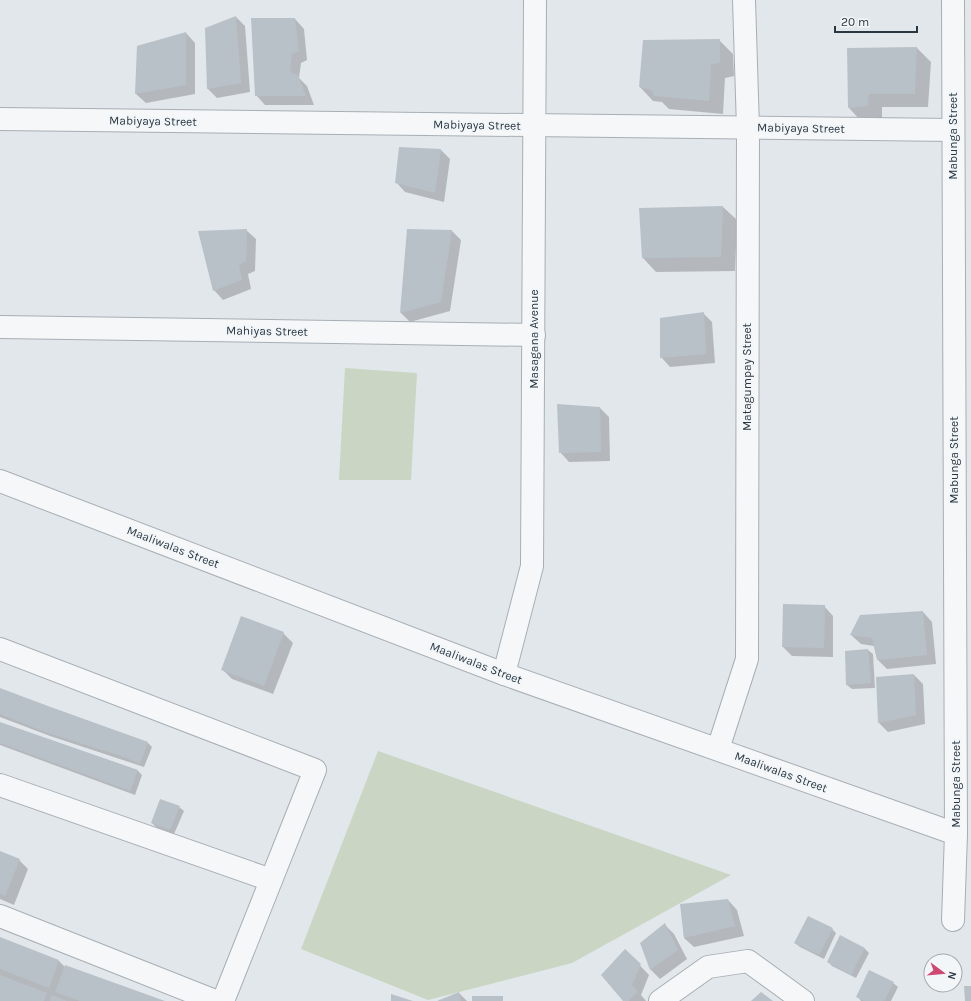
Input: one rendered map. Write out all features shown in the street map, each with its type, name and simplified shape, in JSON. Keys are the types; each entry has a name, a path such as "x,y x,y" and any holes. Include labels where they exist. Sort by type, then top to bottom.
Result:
{"street":[{"name":"Masagana Avenue","path":"504,674 532,566 535,0"},
{"name":"Matagumpay Street","path":"718,750 747,659 748,128 744,0"},
{"name":"Mabunga Street","path":"953,0 956,834 953,920"},
{"name":"Mabiyaya Street","path":"0,119 953,130"},
{"name":"Mahiyas Street","path":"0,327 534,335"},
{"name":"Maaliwalas Street","path":"0,481 504,674 956,834"},
{"path":"0,649 315,770 223,1001"},
{"path":"0,785 271,880"},
{"path":"0,916 215,1001"},
{"path":"660,1001 708,967 748,961 803,1001"}],"green space":[{"path":"345,368 417,373 411,480 339,480"},
{"path":"378,751 731,875 572,963 428,1000 301,949"}],"building":[{"path":"236,16 241,83 207,89 205,28"},
{"path":"251,18 295,18 299,51 292,54 290,72 298,75 306,96 255,96"},
{"path":"186,32 186,85 135,94 137,46"},
{"path":"720,39 720,63 711,64 709,101 654,96 652,90 639,87 643,40"},
{"path":"917,47 915,94 869,94 868,106 848,108 847,48"},
{"path":"399,147 441,149 435,193 395,183"},
{"path":"723,206 721,257 642,258 639,208"},
{"path":"247,229 246,261 239,265 242,280 213,291 198,231"},
{"path":"407,229 452,230 441,302 400,313"},
{"path":"704,312 706,354 660,358 660,318"},
{"path":"557,404 600,407 601,452 559,453"},
{"path":"783,604 825,605 824,648 782,647"},
{"path":"923,611 927,655 877,660 872,638 850,635 860,615"},
{"path":"241,616 284,632 264,686 221,670"},
{"path":"868,649 871,683 846,685 845,651"},
{"path":"914,674 916,715 878,723 876,677"},
{"path":"0,688 148,742 140,764 124,757 45,732 0,714"},
{"path":"0,722 138,770 130,791 0,743"},
{"path":"160,799 180,806 170,830 151,823"},
{"path":"0,851 20,859 5,896 0,894"},
{"path":"728,899 735,926 684,938 680,904"},
{"path":"808,916 833,928 819,955 794,943"},
{"path":"665,923 678,950 650,970 640,943"},
{"path":"840,935 865,948 851,975 827,962"},
{"path":"0,937 59,960 49,988 0,969"},
{"path":"625,949 641,964 632,985 638,992 628,1001 623,1001 601,975"},
{"path":"65,965 165,1001 80,1001 55,992"},
{"path":"869,970 894,982 884,1001 864,1001 856,997"},
{"path":"0,975 47,993 44,1001 0,1001"},
{"path":"964,986 971,986 971,1001 965,1001"},
{"path":"459,992 461,1001 437,1001"},
{"path":"761,992 773,1001 751,1001"},
{"path":"391,994 413,1001 391,1001"},
{"path":"52,995 67,1001 50,1001"},
{"path":"472,996 503,996 503,1001 472,1001"}]}
